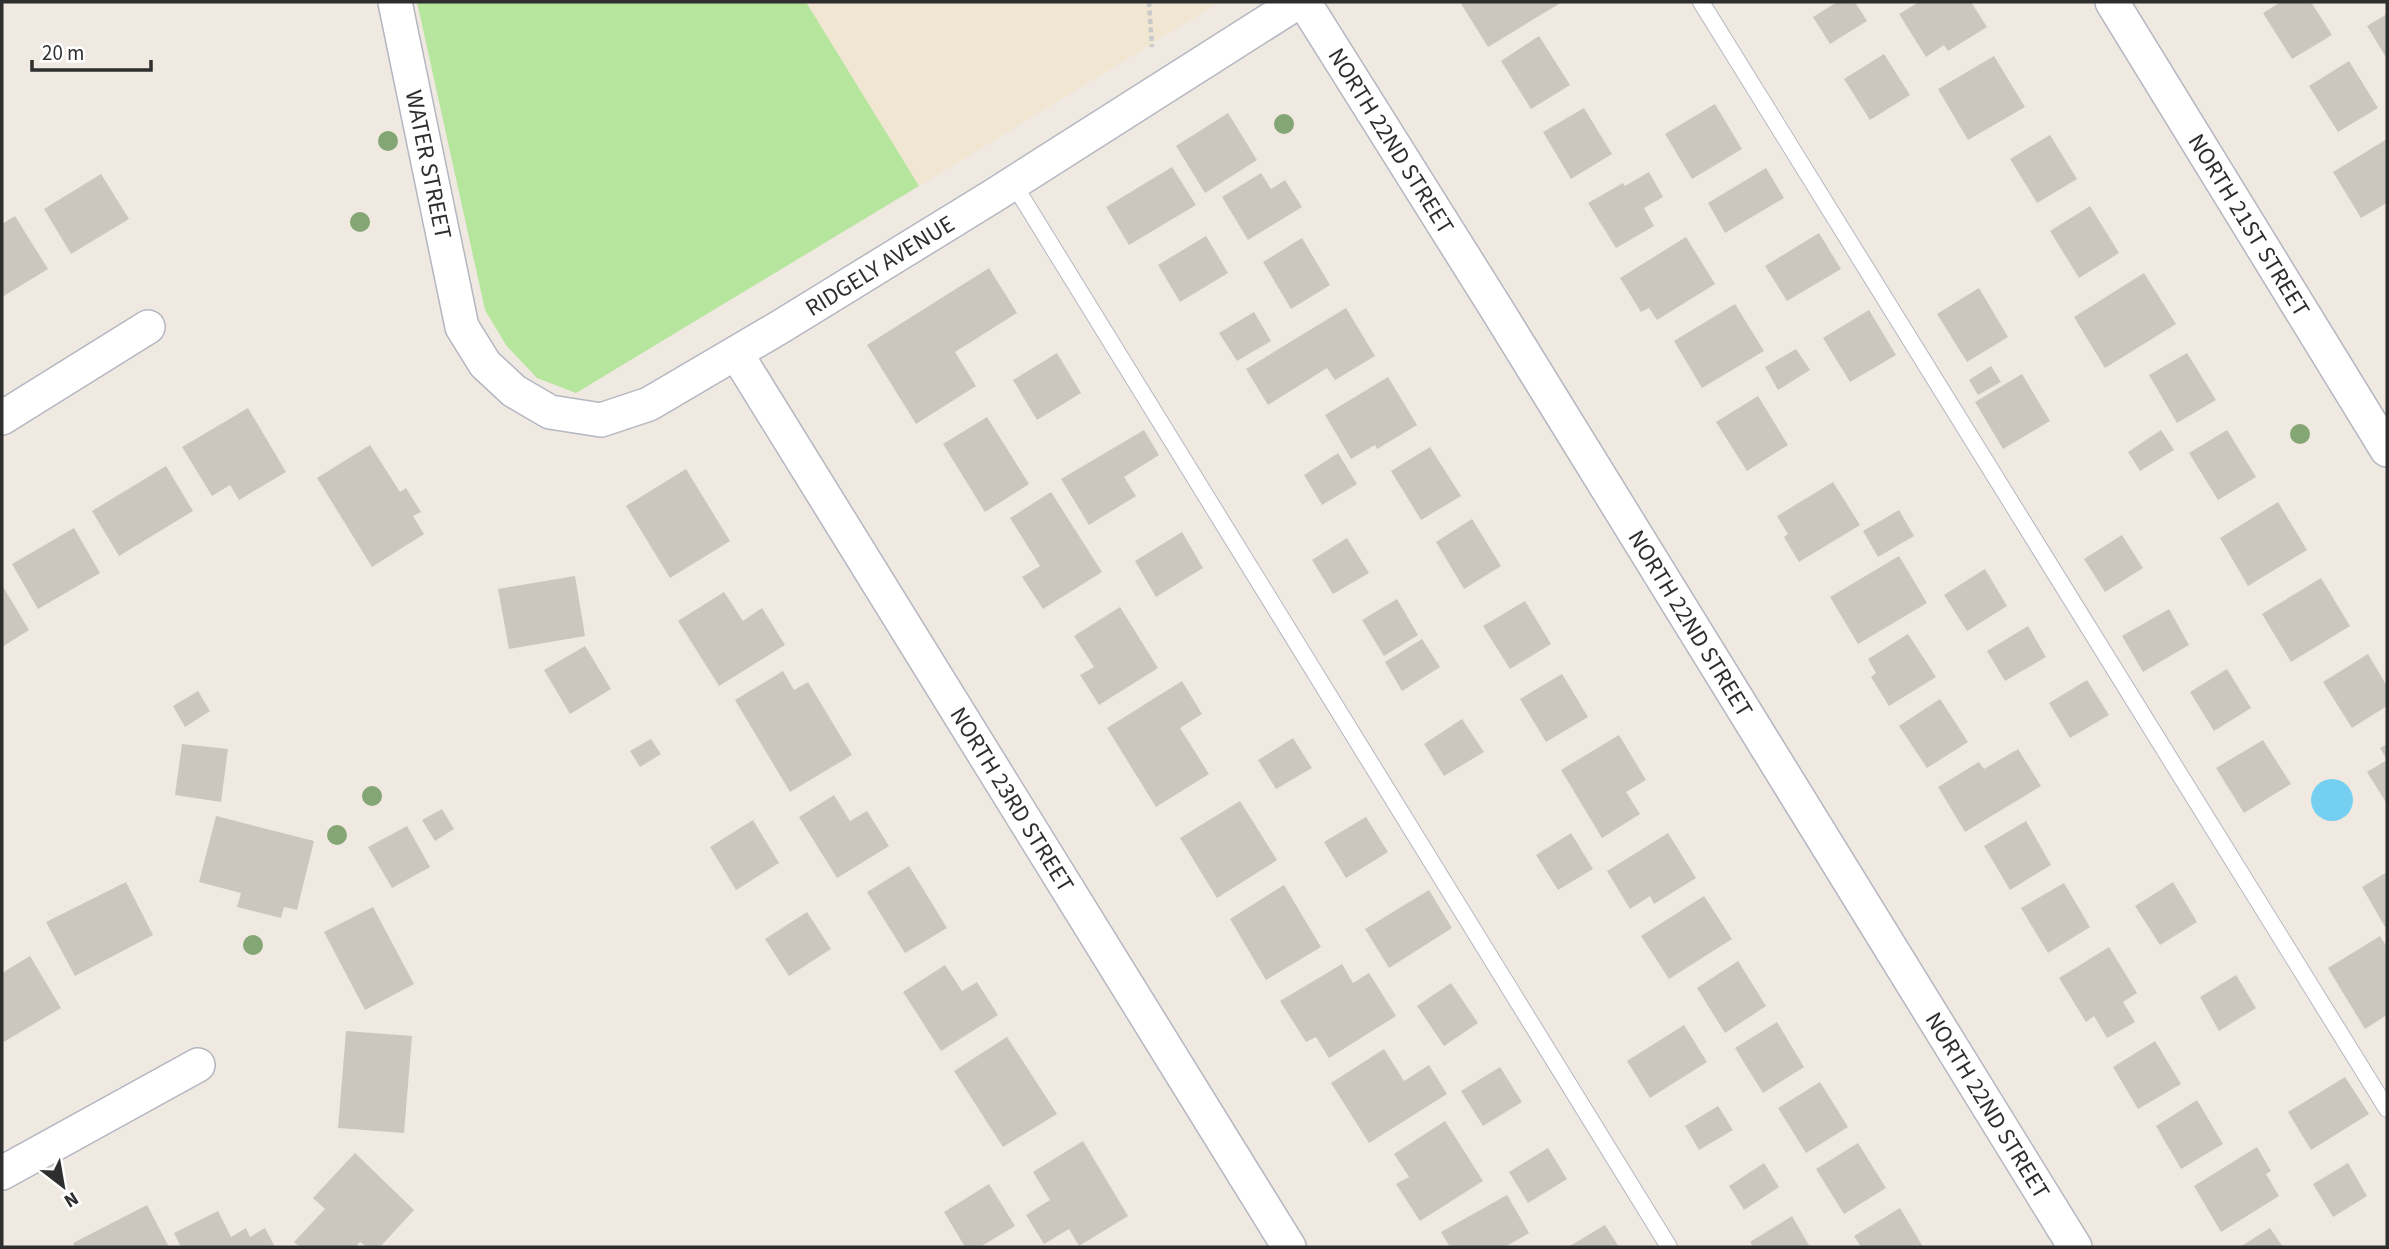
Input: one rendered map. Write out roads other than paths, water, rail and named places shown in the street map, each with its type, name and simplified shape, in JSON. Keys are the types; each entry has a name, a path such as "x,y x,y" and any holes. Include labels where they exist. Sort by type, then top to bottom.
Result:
{"street":[{"name":"WATER STREET","path":"395,2 462,327"},
{"name":"RIDGELY AVENUE","path":"462,327 485,364 514,391 550,412 601,420 649,404 1013,183 1298,2"},
{"name":"NORTH 22ND STREET","path":"1304,2 2074,1247"},
{"name":"NORTH 21ST STREET","path":"2112,2 2387,450"},
{"path":"2,418 148,327"},
{"name":"NORTH 23RD STREET","path":"736,352 1289,1247"},
{"path":"2,1173 198,1065"}],"lane":[{"path":"1701,2 2387,1109"},
{"path":"1013,183 1669,1247"}],"water":[{"path":"2332,779 2347,785 2353,800 2347,815 2332,821 2317,815 2311,800 2317,785"}]}
